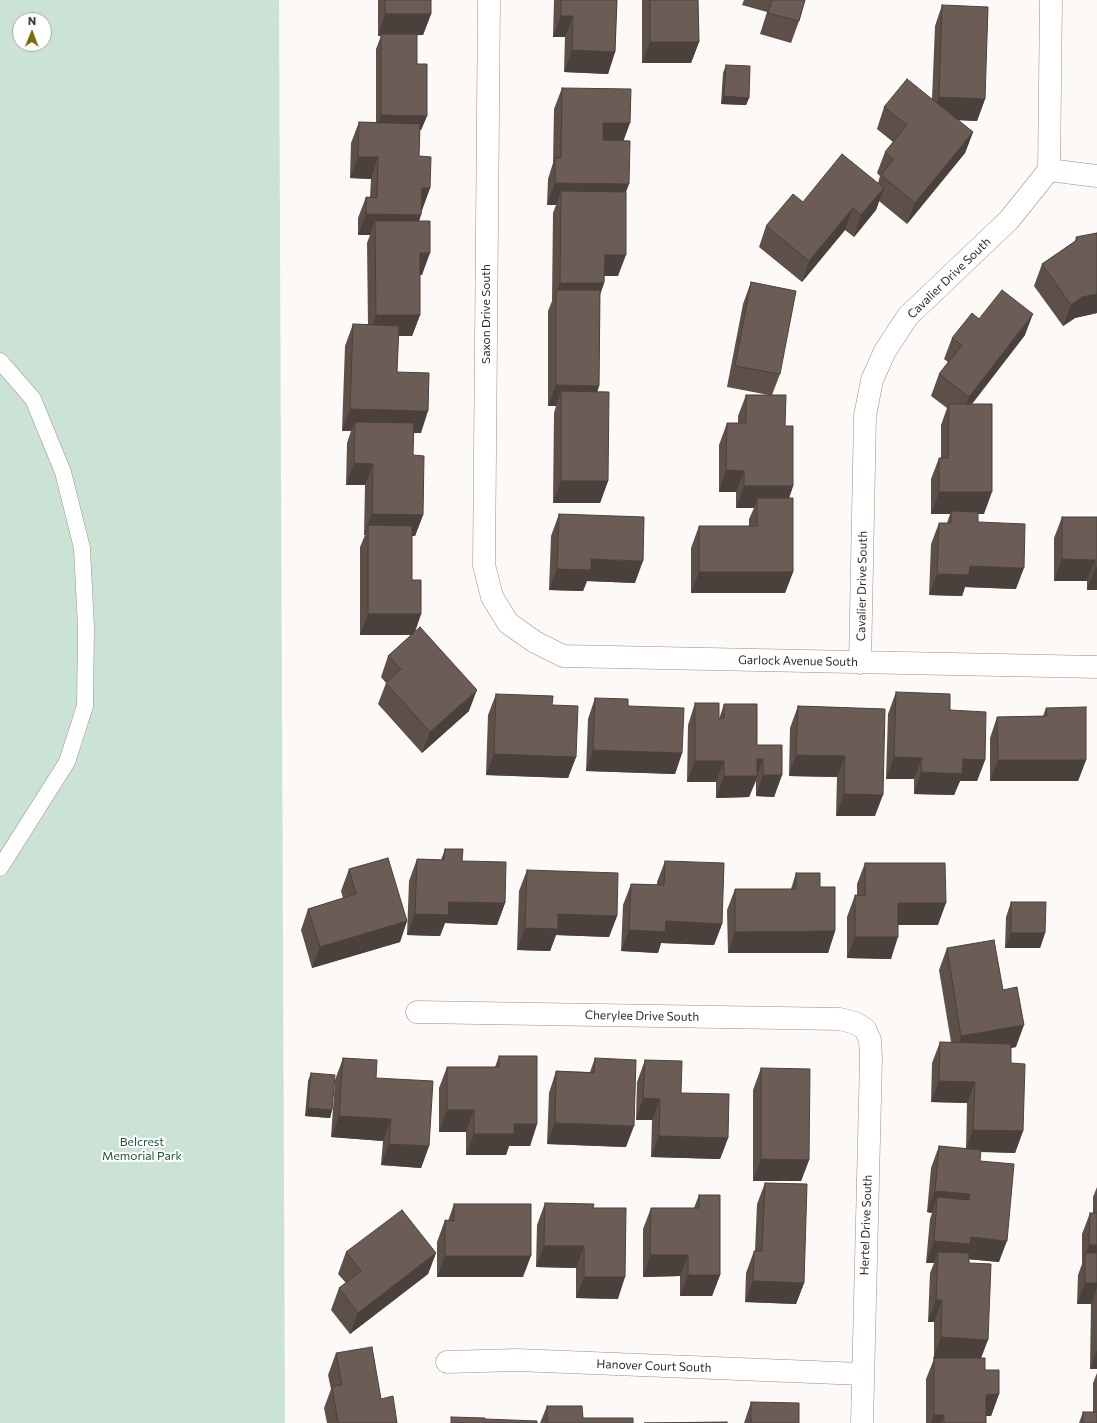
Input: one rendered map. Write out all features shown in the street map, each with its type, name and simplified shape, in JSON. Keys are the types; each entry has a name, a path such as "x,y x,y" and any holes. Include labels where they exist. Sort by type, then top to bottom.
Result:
{"street":[{"name":"Saxon Drive South","path":"488,0 484,565 492,597 508,624"},
{"path":"1051,0 1049,170 1097,176"},
{"name":"Cavalier Drive South","path":"860,663 865,416 872,380 885,351 908,316 1009,220 1049,170"},
{"name":"Garlock Avenue South","path":"508,624 535,642 563,656 1097,667"},
{"name":"Cherylee Drive South","path":"417,1012 840,1019 855,1023 865,1029"},
{"name":"Hertel Drive South","path":"862,1423 862,1374 871,1058 870,1040 865,1029"},
{"name":"Hanover Court South","path":"446,1362 517,1360 862,1374"}],"lane":[{"path":"0,361 33,399 63,472 82,548 86,628 85,706 67,762 0,868"}],"green space":[{"name":"Belcrest Memorial Park","path":"0,0 279,0 285,1423 0,1423"}],"building":[{"path":"385,0 431,0 431,14 385,14"},
{"path":"561,0 617,0 615,52 572,50 573,16 561,16"},
{"path":"650,0 698,0 699,42 650,42"},
{"path":"772,0 805,0 799,21 768,13"},
{"path":"942,5 988,7 985,99 939,97"},
{"path":"381,34 417,34 417,64 427,64 427,116 381,115"},
{"path":"726,65 750,66 749,98 724,96"},
{"path":"907,79 973,132 915,203 881,175 894,159 885,152 907,125 884,107"},
{"path":"562,88 631,89 630,123 603,123 603,140 630,141 629,184 555,183 555,158 561,158"},
{"path":"359,122 420,124 419,156 431,157 430,188 422,188 421,215 366,214 366,197 377,198 378,157 358,157"},
{"path":"842,154 884,188 861,215 853,208 809,261 766,226 793,194 803,202"},
{"path":"561,191 626,192 626,255 605,255 604,283 560,283"},
{"path":"375,221 430,221 430,253 420,253 420,315 376,315"},
{"path":"1097,233 1097,294 1082,297 1071,305 1042,264 1077,240 1076,237"},
{"path":"751,282 796,291 780,374 735,366"},
{"path":"556,290 600,290 599,386 556,385"},
{"path":"1002,290 1033,314 969,397 939,374 962,345 952,338 972,313 979,319"},
{"path":"353,324 399,326 397,372 429,373 428,411 350,409"},
{"path":"561,391 609,392 608,481 561,481"},
{"path":"746,395 786,395 785,426 793,426 793,486 744,486 744,471 726,470 727,423 746,423"},
{"path":"949,404 992,404 992,492 939,492 939,458 948,458"},
{"path":"355,422 414,423 413,455 424,456 423,515 372,514 373,464 354,463"},
{"path":"757,498 793,498 793,572 699,572 699,526 757,526"},
{"path":"951,511 978,512 978,522 1025,524 1024,568 970,566 969,575 937,574 939,523 951,523"},
{"path":"559,514 644,517 643,561 591,559 591,570 557,569"},
{"path":"1062,517 1097,517 1097,568 1095,568 1095,560 1062,559"},
{"path":"368,525 412,526 412,580 421,580 421,614 368,614"},
{"path":"420,627 477,690 430,732 386,683 401,669 388,656"},
{"path":"896,692 950,694 950,710 986,712 985,760 963,759 962,774 921,772 922,758 894,757"},
{"path":"496,694 553,696 552,705 578,706 576,757 494,754"},
{"path":"595,698 628,699 628,706 684,708 682,753 593,750"},
{"path":"695,703 719,703 719,719 724,718 724,704 757,704 757,745 782,745 782,775 763,775 763,759 757,759 757,776 724,776 724,761 695,761"},
{"path":"798,706 885,709 883,795 844,794 845,756 796,755"},
{"path":"1086,707 1086,760 998,760 997,717 1047,716 1046,708"},
{"path":"445,849 463,849 462,861 506,862 505,903 449,902 448,915 415,914 417,859 444,860"},
{"path":"388,858 407,921 320,947 308,909 356,894 349,869"},
{"path":"665,861 724,863 722,924 666,921 665,932 629,930 631,884 664,885"},
{"path":"865,863 945,863 946,903 898,903 898,937 855,937 855,895 865,896"},
{"path":"527,870 618,873 617,916 558,914 558,929 525,928"},
{"path":"796,873 820,873 820,887 835,887 835,931 735,932 735,889 796,889"},
{"path":"1011,902 1046,902 1045,933 1011,933"},
{"path":"994,940 1003,990 1017,987 1024,1025 961,1036 947,948"},
{"path":"940,1042 1011,1044 1011,1063 1025,1064 1023,1131 973,1130 975,1082 939,1081"},
{"path":"499,1056 537,1056 537,1124 514,1124 514,1134 474,1134 474,1110 447,1110 447,1067 499,1067"},
{"path":"343,1058 377,1060 376,1078 433,1081 429,1146 389,1144 391,1119 339,1116"},
{"path":"595,1058 636,1060 634,1126 555,1123 556,1071 594,1073"},
{"path":"645,1060 682,1061 681,1093 729,1094 728,1138 659,1136 660,1099 643,1098"},
{"path":"761,1068 810,1069 809,1160 761,1159"},
{"path":"311,1073 335,1075 332,1110 308,1108"},
{"path":"939,1146 981,1150 980,1161 1014,1164 1007,1241 971,1237 970,1244 934,1241 937,1197 969,1200 970,1194 935,1191"},
{"path":"765,1183 807,1184 804,1283 753,1281 754,1251 762,1251"},
{"path":"699,1195 720,1195 720,1275 688,1275 688,1255 650,1255 651,1208 699,1208"},
{"path":"545,1203 594,1204 593,1208 626,1208 625,1277 584,1277 584,1246 544,1246"},
{"path":"454,1204 531,1204 531,1256 445,1256 445,1220 454,1221"},
{"path":"402,1210 436,1253 358,1313 339,1288 361,1271 346,1252"},
{"path":"1090,1213 1097,1213 1097,1245 1089,1245"},
{"path":"938,1252 969,1253 969,1263 991,1264 988,1340 941,1337 942,1300 936,1300"},
{"path":"1085,1253 1097,1253 1097,1283 1085,1283"},
{"path":"372,1347 381,1399 393,1396 397,1423 338,1423 332,1386 342,1385 336,1353"},
{"path":"934,1358 985,1358 985,1370 999,1370 999,1394 986,1395 986,1423 944,1423 944,1415 934,1415"},
{"path":"751,1402 799,1403 799,1423 751,1423"},
{"path":"547,1406 582,1406 583,1418 633,1418 633,1423 547,1423"},
{"path":"1083,1412 1097,1412 1097,1423 1083,1423"},
{"path":"451,1417 537,1421 537,1423 451,1423"},
{"path":"727,1422 727,1423 644,1423"}]}
